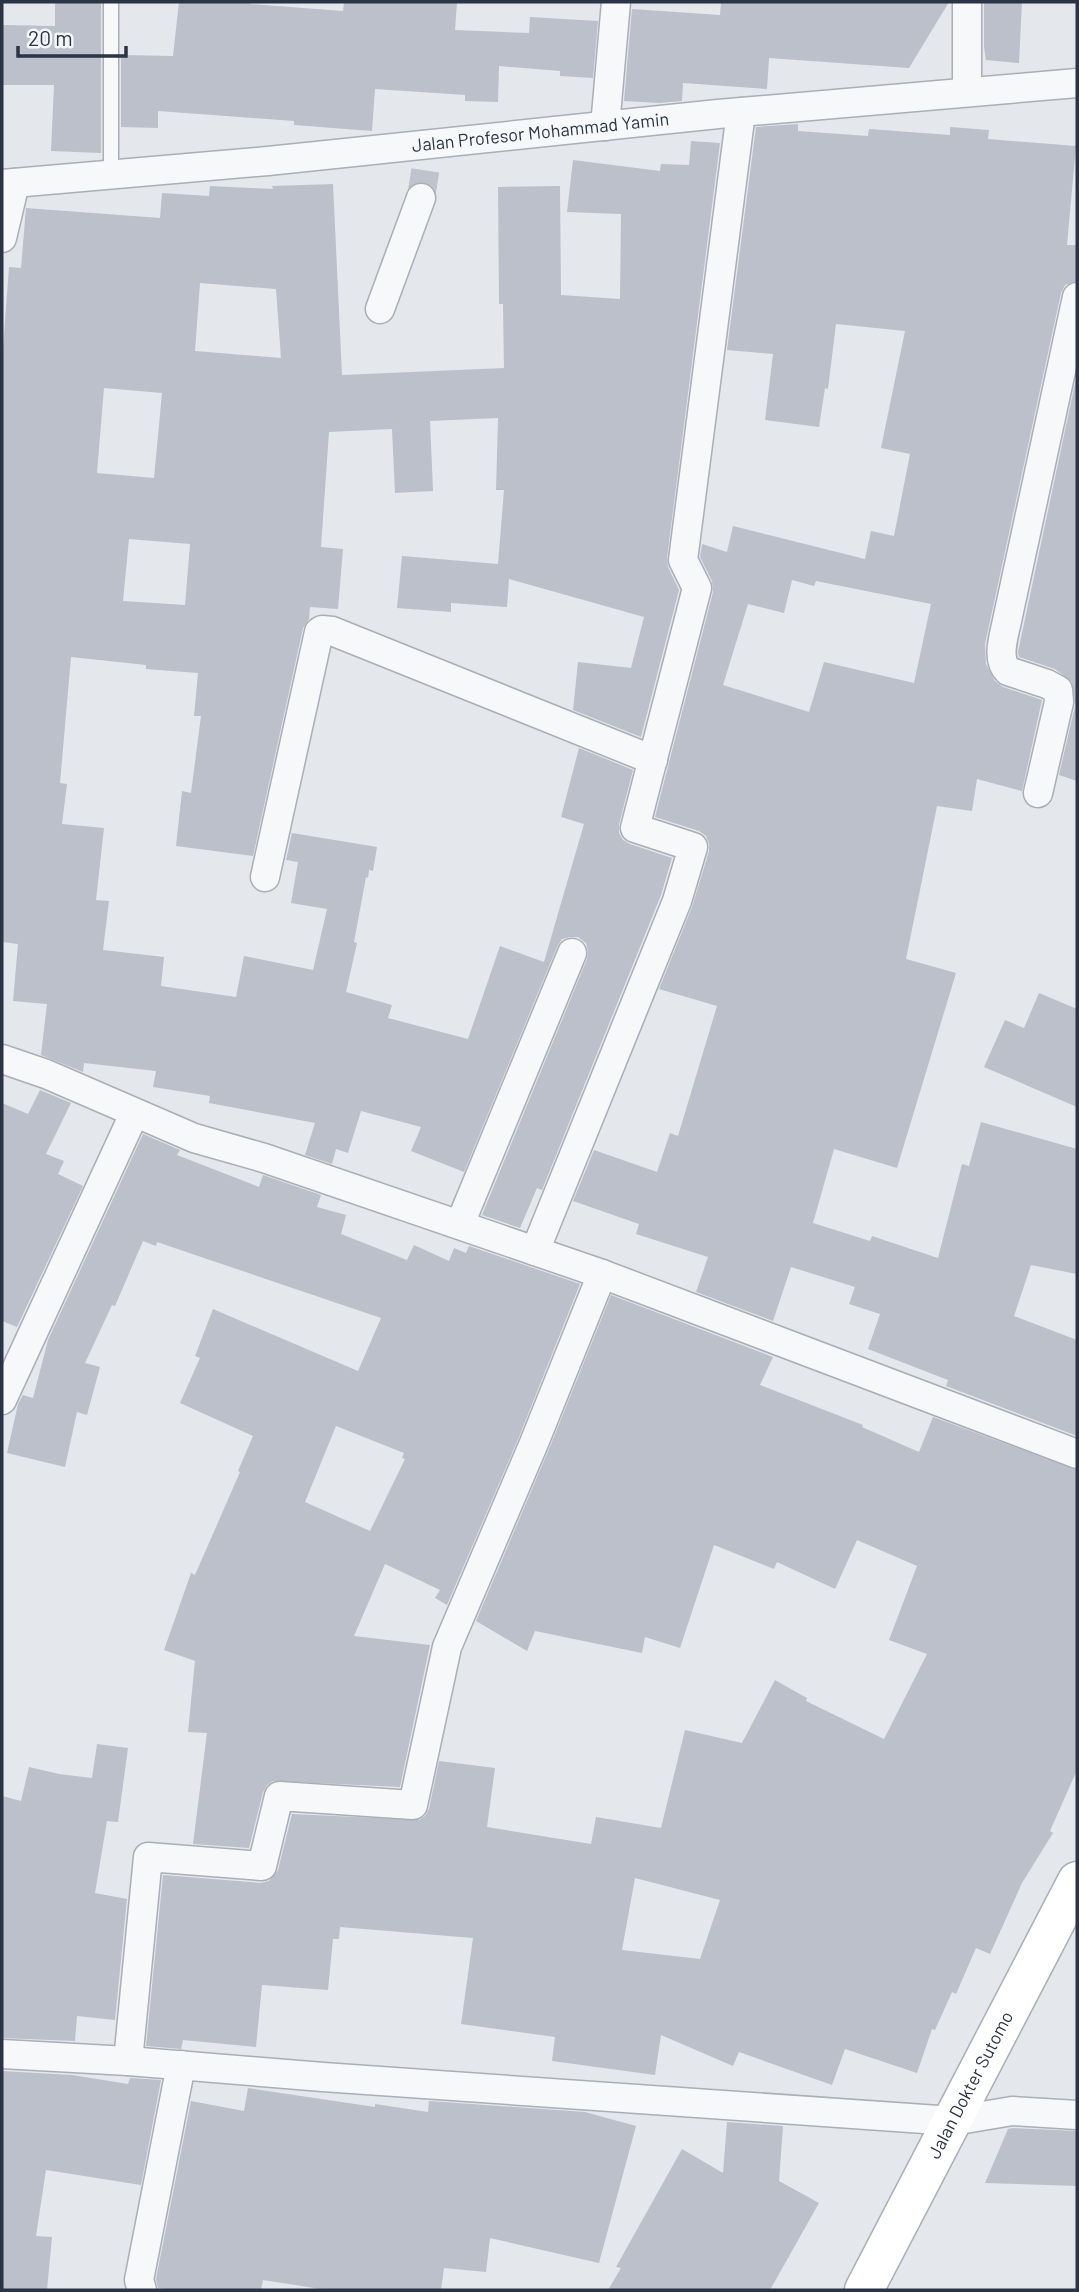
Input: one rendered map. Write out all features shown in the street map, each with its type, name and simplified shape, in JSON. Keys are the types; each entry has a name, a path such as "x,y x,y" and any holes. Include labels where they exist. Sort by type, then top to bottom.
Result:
{"main road":[{"name":"Jalan Dokter Sutomo","path":"864,2290 1077,1881"}],"street":[{"path":"605,126 616,2"},
{"path":"967,2 967,92"},
{"name":"Jalan Profesor Mohammad Yamin","path":"8,183 428,155 605,126 1077,83"},
{"path":"535,1251 677,901 692,847 635,828 697,589 683,560 741,112"},
{"path":"2,238 8,183"},
{"path":"380,309 421,198"},
{"path":"1038,793 1059,702 1058,690 1008,671 1001,661 1008,616 1077,297"},
{"path":"265,877 319,632 322,630 332,631 653,760"},
{"path":"460,1224 572,953"},
{"path":"2,1059 46,1074 194,1138 264,1158 602,1274 1077,1454"},
{"path":"2,1400 134,1114"},
{"path":"128,2061 148,1857 262,1866 279,1796 413,1805 447,1647 602,1274"},
{"path":"2,2054 953,2121 1012,2111 1077,2115"},
{"path":"142,2290 139,2280 181,2065"}],"lane":[{"path":"111,2 111,175"}],"building":[{"path":"55,2 101,2 101,153 51,151 54,85 2,85 2,25 55,26"},
{"path":"179,2 250,2 343,11 344,2 457,2 455,30 529,33 530,17 598,21 593,78 560,76 560,71 499,66 498,102 465,101 465,95 375,89 372,131 294,125 294,121 158,111 158,128 121,127 121,55 173,56"},
{"path":"721,2 949,2 909,68 769,58 767,89 683,83 682,101 624,101 632,9 720,15"},
{"path":"984,2 1022,2 1019,63 986,60"},
{"path":"798,124 798,131 868,136 869,129 950,135 950,127 989,130 988,139 1076,146 1067,245 1077,245 1077,281 1065,285 1061,293 985,644 986,664 995,681 1003,687 1042,700 1022,791 977,779 972,811 937,806 906,959 956,973 897,1168 834,1149 813,1223 870,1241 872,1236 938,1258 962,1164 969,1166 981,1122 1077,1149 1077,1274 1031,1265 1014,1316 1077,1340 1077,1436 946,1386 948,1380 868,1349 880,1314 849,1304 855,1287 791,1267 773,1321 696,1292 708,1257 636,1234 639,1224 573,1201 594,1150 657,1172 670,1133 678,1136 717,1006 659,989 692,907 709,851 706,836 699,831 655,817 713,592 712,581 700,557 702,544 727,552 733,526 865,559 871,531 894,536 910,454 881,448 905,331 836,324 828,389 825,388 819,427 765,420 773,354 727,350 756,127","holes":["792,580 814,586 816,581 931,604 914,683 824,662 809,712 723,685 748,604 784,613"]},
{"path":"691,141 720,143 667,558 668,567 679,590 641,737 573,710 578,662 631,668 644,617 509,579 507,607 451,603 451,612 397,608 402,556 498,564 504,490 496,490 498,418 430,421 433,491 395,493 392,429 329,432 321,547 343,549 338,609 310,607 309,619 303,628 253,856 176,846 182,791 191,793 201,716 194,716 198,673 146,669 146,665 71,657 60,783 67,784 62,824 104,828 96,900 109,901 103,950 164,957 161,986 236,997 244,956 313,970 327,909 291,903 298,862 286,860 292,833 377,847 373,871 369,870 368,878 366,877 354,942 357,943 346,992 392,1005 388,1018 468,1039 500,946 544,962 584,824 561,817 579,748 633,770 619,833 623,840 630,844 672,858 661,895 542,1190 537,1188 520,1228 482,1215 587,959 586,943 578,937 562,939 557,947 464,1172 411,1151 421,1127 361,1111 348,1153 336,1149 332,1164 305,1155 315,1123 209,1103 210,1096 153,1087 156,1071 84,1063 83,1072 41,1055 47,1004 13,1001 18,944 2,942 2,362 9,267 21,268 26,208 160,218 162,193 209,196 210,186 273,189 272,186 333,184 342,375 504,368 503,304 499,304 498,187 560,186 561,295 620,299 621,214 567,212 573,160 660,171 661,164 689,165","holes":["200,283 276,289 281,358 195,351","104,388 162,393 154,478 97,473","129,539 190,544 185,605 123,601"]},
{"path":"1077,374 1077,781 1059,775 1075,706 1072,682 1055,669 1019,657 1018,652"},
{"path":"1039,993 1077,1009 1077,1107 984,1067 1005,1020 1024,1028"},
{"path":"40,1090 71,1103 46,1154 64,1161 58,1174 83,1186 17,1327 2,1321 2,1103 28,1114"},
{"path":"143,1134 180,1150 177,1155 259,1187 263,1175 321,1195 317,1207 346,1215 341,1234 407,1260 414,1245 449,1261 454,1248 466,1253 469,1246 580,1284 519,1437 447,1605 435,1598 440,1590 385,1564 354,1636 430,1645 400,1787 273,1781 263,1792 249,1848 193,1844 207,1733 188,1732 195,1661 164,1650 191,1573 195,1575 253,1436 180,1403 200,1358 195,1356 213,1309 358,1371 381,1318 157,1242 156,1246 143,1241 115,1306 112,1305 85,1363 100,1367 87,1415 77,1412 65,1467 7,1453 18,1404 23,1395 33,1398 48,1340","holes":["336,1426 404,1453 402,1458 405,1459 370,1531 305,1502"]},
{"path":"611,1295 773,1357 760,1385 863,1425 862,1427 919,1452 933,1417 1077,1470 1077,1770 1050,1831 1053,1833 1022,1883 990,1954 976,1948 956,1994 952,1992 935,2030 932,2029 917,2073 845,2049 832,2085 739,2052 733,2066 661,2035 655,2075 552,2061 555,2037 461,2024 473,1938 340,1927 339,1939 333,1939 328,1990 262,1985 256,2047 183,2040 181,2049 146,2046 163,1875 261,1883 269,1881 278,1870 292,1814 419,1820 429,1809 439,1761 495,1768 487,1827 591,1844 596,1817 661,1828 685,1730 742,1743 775,1680 807,1698 806,1701 884,1739 927,1654 889,1640 917,1566 857,1540 835,1589 777,1562 774,1569 714,1545 680,1648 645,1637 642,1653 535,1631 527,1651 476,1621","holes":["635,1878 720,1900 700,1959 622,1950"]},
{"path":"97,1744 128,1748 118,1822 107,1821 95,1893 127,1899 115,2020 77,2016 75,2041 2,2038 2,1796 21,1801 29,1767 92,1778"},
{"path":"2,2071 72,2075 128,2084 130,2078 161,2080 141,2185 46,2170 36,2236 52,2237 47,2290 2,2289"},
{"path":"248,2088 428,2112 429,2101 585,2112 636,2126 599,2263 490,2238 486,2272 444,2268 441,2290 327,2290 263,2280 261,2290 158,2288 156,2279 191,2101 244,2111"},
{"path":"727,2122 783,2126 779,2181 819,2203 770,2290 608,2290 621,2268 616,2267 682,2149 723,2173"},
{"path":"1008,2129 1077,2131 1077,2186 985,2183"}],"tunnel":[{"path":"421,198 426,166"}]}
